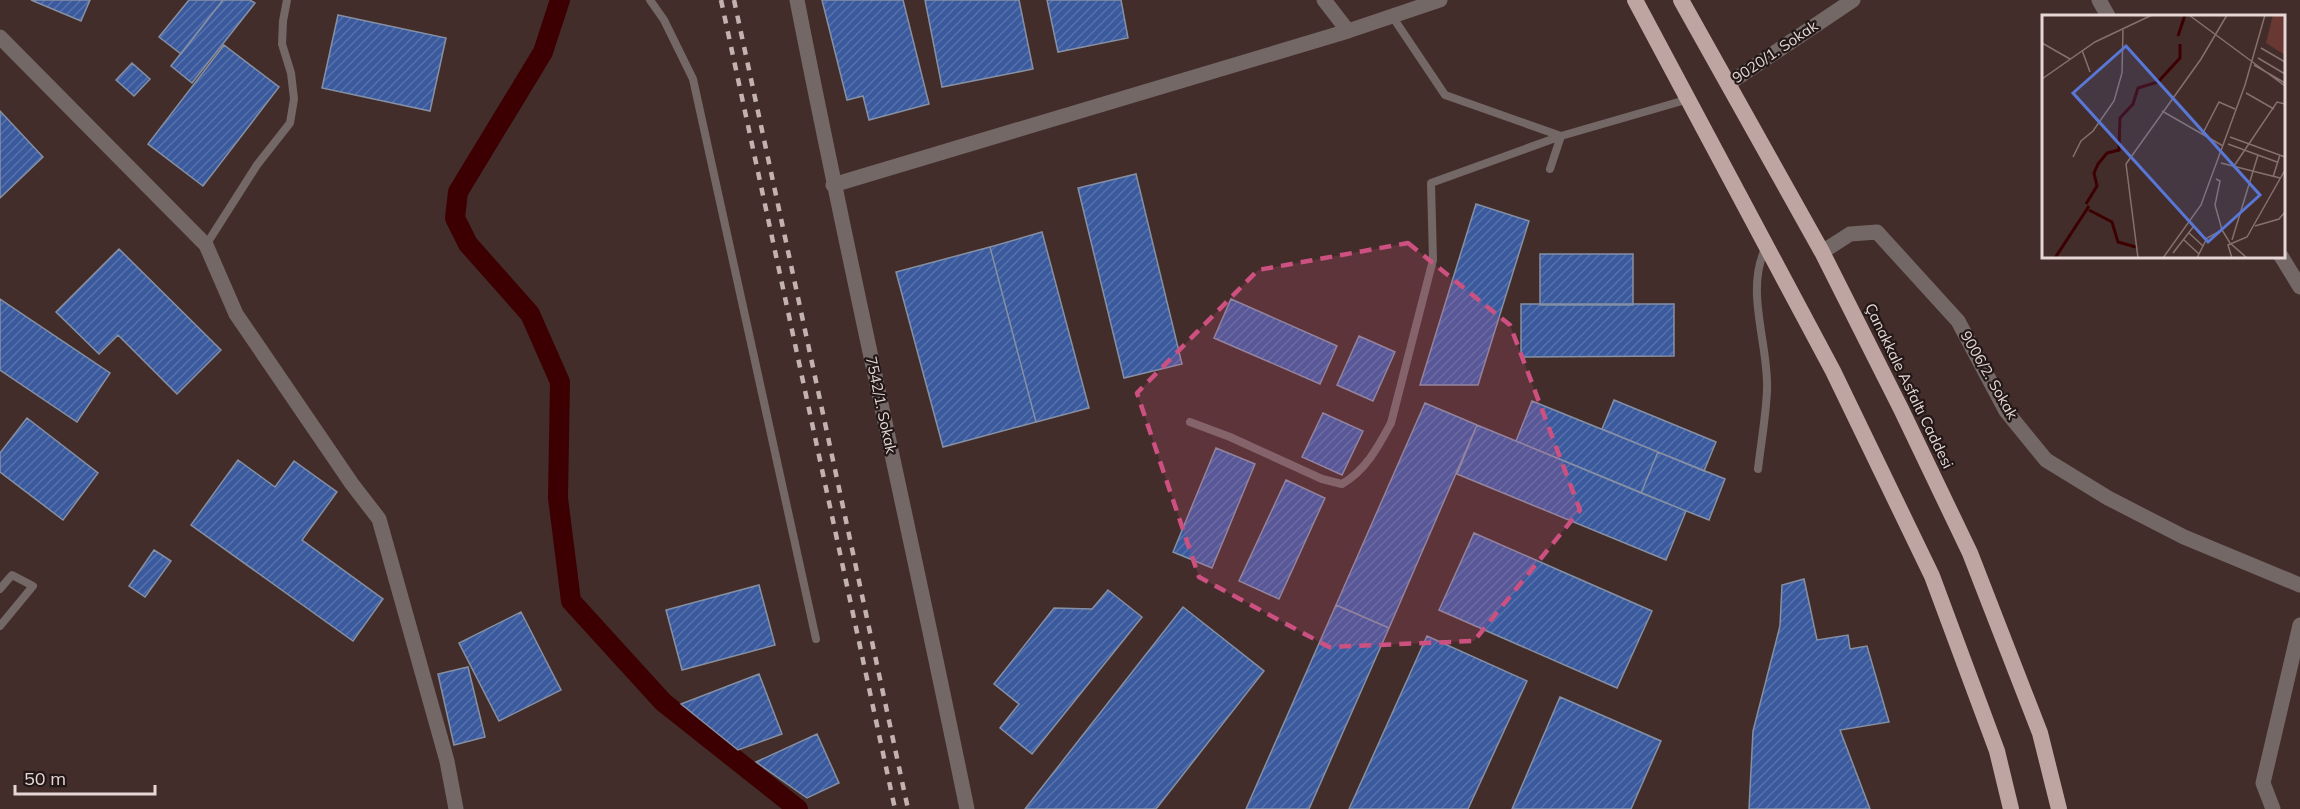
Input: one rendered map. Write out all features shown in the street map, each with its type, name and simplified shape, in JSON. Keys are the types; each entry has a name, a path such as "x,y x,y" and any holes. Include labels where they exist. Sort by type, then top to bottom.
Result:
{"highway":[{"path":"1635,0 1833,371 1932,576 1997,751 2011,809"},
{"name":"Çanakkale Asfaltı Caddesi","path":"1680,0 1822,252 1970,553 2040,733 2059,809"}],"street":[{"name":"7542/1. Sokak","path":"797,0 833,184 926,604 967,809"},
{"path":"1324,0 1348,32"},
{"path":"833,184 1348,32 1440,0"},
{"name":"9020/1. Sokak","path":"1728,84 1853,0"},
{"path":"2099,0 2107,15"},
{"path":"0,37 206,245 236,314 352,484 379,519 447,761 456,809"},
{"name":"9006/2. Sokak","path":"1822,252 1850,234 1877,232 1958,321 2006,411 2046,460 2108,498 2184,537 2300,585"},
{"path":"2282,258 2300,287"},
{"path":"2273,809 2263,783 2300,625"}],"lane":[{"path":"206,245 257,165 290,123 294,99 291,73 282,45 286,0"},
{"path":"650,0 664,20 693,79 816,639"},
{"path":"1392,16 1445,95 1561,136"},
{"path":"1190,422 1230,437 1322,479 1342,484 1356,475 1380,444 1391,423 1433,260 1431,183 1561,136 1689,99"},
{"path":"1550,169 1561,136"},
{"path":"1758,469 1767,390 1765,355 1758,308 1757,276 1767,246"},
{"path":"0,589 12,575 33,586 0,626"}],"highlighted area":[{"path":"1408,243 1510,325 1580,510 1474,641 1329,647 1199,577 1137,393 1258,270"}],"building":[{"path":"31,0 90,0 81,21"},
{"path":"189,0 223,0 181,54 159,37"},
{"path":"223,0 250,0 255,3 192,83 171,66"},
{"path":"822,0 903,0 929,104 869,120 863,96 847,100"},
{"path":"925,0 1019,0 1033,69 942,87"},
{"path":"1047,0 1121,0 1128,38 1058,52"},
{"path":"338,15 446,38 430,111 322,88"},
{"path":"224,45 279,87 203,186 148,144"},
{"path":"132,63 150,79 134,96 116,80"},
{"path":"0,111 43,157 0,198"},
{"path":"1136,174 1182,364 1124,378 1078,188"},
{"path":"1476,204 1529,221 1478,385 1420,385"},
{"path":"1042,232 1089,408 1036,422 990,247"},
{"path":"990,247 1036,422 943,447 896,272"},
{"path":"119,249 221,350 177,394 118,335 99,354 56,312"},
{"path":"1540,254 1633,254 1633,305 1540,305"},
{"path":"0,299 110,373 77,422 0,370"},
{"path":"1231,299 1337,346 1320,384 1214,338"},
{"path":"1521,304 1674,304 1674,356 1521,357"},
{"path":"1359,336 1395,352 1373,401 1337,385"},
{"path":"1614,400 1716,442 1704,471 1602,429"},
{"path":"1532,401 1658,452 1641,493 1516,441"},
{"path":"1425,403 1477,425 1389,628 1336,605"},
{"path":"1323,413 1363,431 1342,475 1302,457"},
{"path":"27,418 98,473 63,520 0,472 0,453"},
{"path":"1477,425 1686,511 1666,560 1457,474"},
{"path":"1216,448 1255,464 1212,568 1173,552"},
{"path":"1658,452 1725,479 1709,520 1641,493"},
{"path":"238,460 275,487 294,461 337,492 302,540 383,599 353,641 191,525"},
{"path":"1286,480 1325,498 1279,599 1239,581"},
{"path":"1474,533 1652,611 1617,688 1439,610"},
{"path":"154,550 171,561 145,597 129,586"},
{"path":"1804,579 1817,640 1848,635 1850,649 1867,646 1889,722 1840,730 1870,809 1749,809 1753,731 1780,626 1782,585"},
{"path":"759,585 775,645 682,670 666,610"},
{"path":"1108,590 1142,617 1032,754 1000,728 1019,704 994,684 1054,608 1092,609"},
{"path":"1336,605 1389,628 1309,809 1246,809"},
{"path":"1183,607 1264,671 1156,809 1025,809"},
{"path":"521,612 561,690 499,721 459,643"},
{"path":"1427,636 1527,681 1468,809 1349,809"},
{"path":"468,667 485,737 454,745 438,674"},
{"path":"759,674 782,734 738,750 681,704"},
{"path":"1560,697 1661,741 1631,809 1512,809"},
{"path":"817,734 839,783 807,798 756,762"}],"waterway":[{"path":"560,0 543,52 458,192 455,218 468,244 530,314 560,382 558,498 571,601 663,702 798,809"}],"railway":[{"path":"721,0 895,809"},
{"path":"734,0 908,809"}]}
